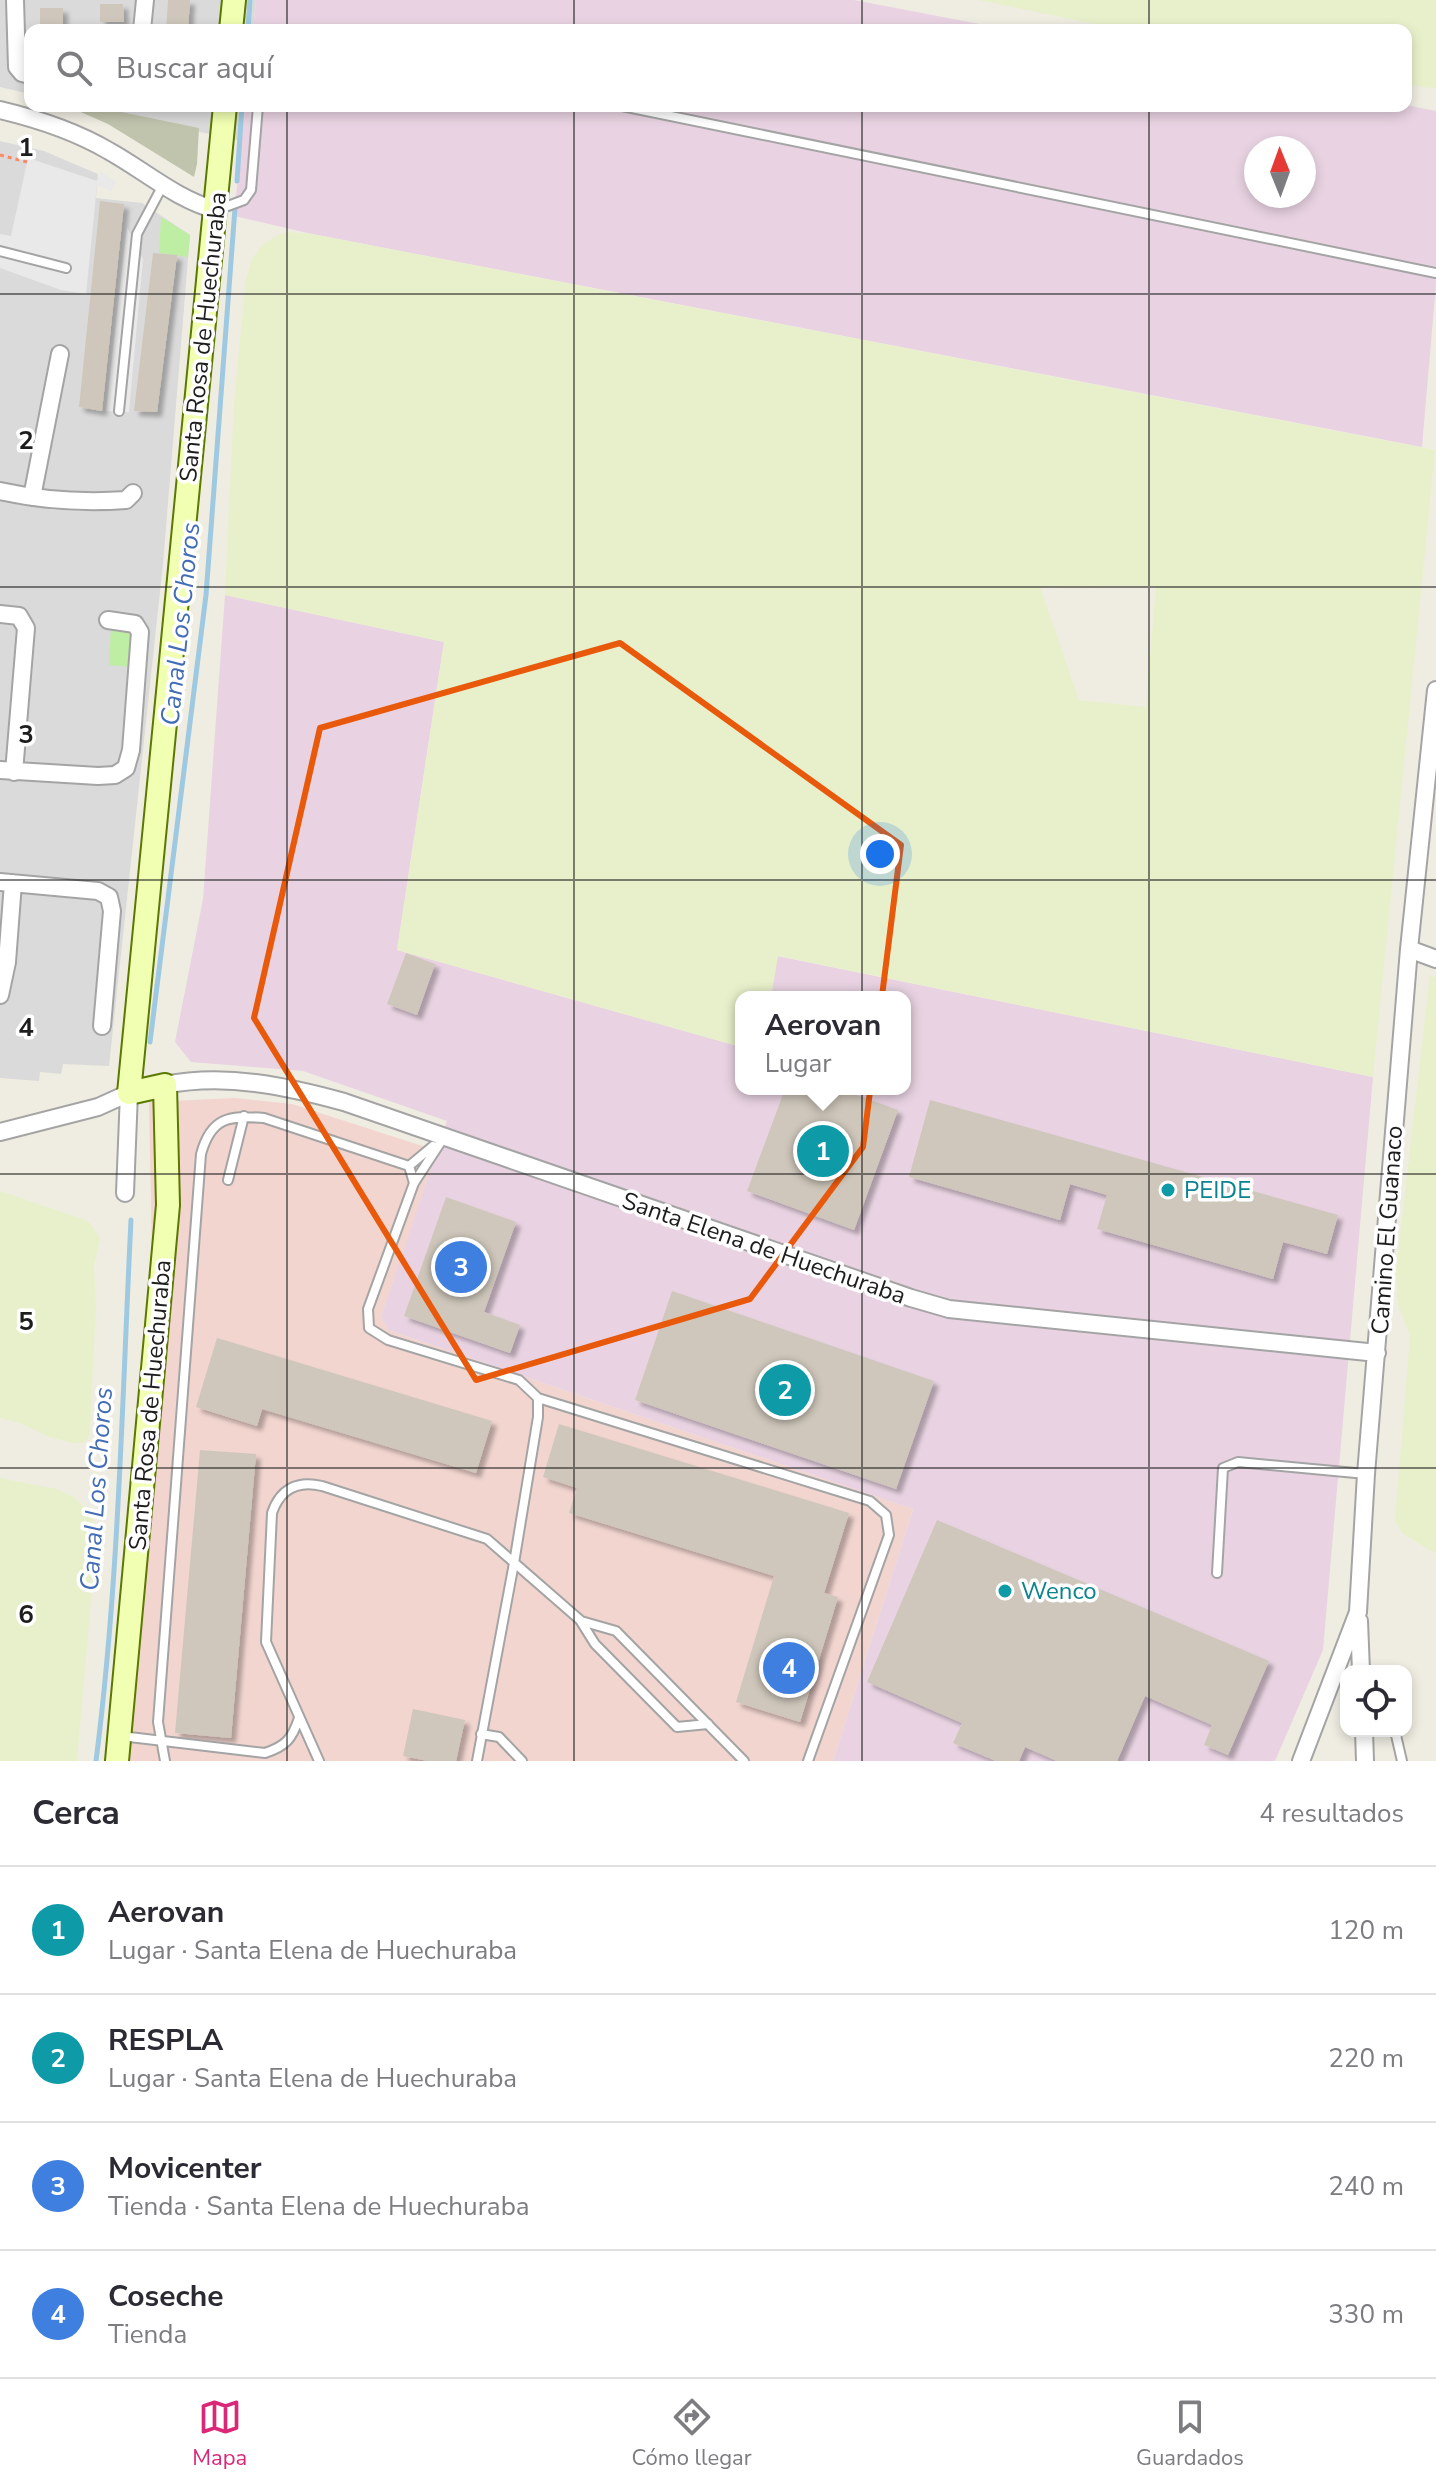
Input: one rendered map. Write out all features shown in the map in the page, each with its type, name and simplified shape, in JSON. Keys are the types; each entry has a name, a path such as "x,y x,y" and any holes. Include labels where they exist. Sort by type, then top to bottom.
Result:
{"street":[{"path":"15,0 17,67 24,74"},
{"path":"143,24 145,0"},
{"path":"232,24 234,0"},
{"path":"0,110 41,120 84,137 191,202 216,210"},
{"name":"Santa Rosa de Huechuraba","path":"125,1193 129,1093 224,112"},
{"path":"32,497 60,354"},
{"path":"0,491 32,497 123,501 133,493"},
{"path":"0,614 19,616 26,628 7,771 110,776 126,768 131,750 140,632 135,624 108,620"},
{"name":"Camino El Guanaco","path":"1301,1761 1358,1612 1366,1474 1409,949 1436,690"},
{"path":"0,995 7,962 7,883 102,892 109,897 112,911 102,1026"},
{"path":"1409,949 1436,959"},
{"name":"Santa Elena de Huechuraba","path":"165,1085 206,1080 249,1082 295,1089 344,1102 939,1306 1377,1353"},
{"path":"0,1132 98,1107 129,1093 165,1085"},
{"name":"Santa Rosa de Huechuraba","path":"117,1761 168,1205 165,1085"},
{"path":"1358,1612 1361,1665"},
{"path":"1364,1737 1365,1761"}],"lane":[{"path":"216,210 244,200 251,190 258,112"},
{"path":"651,112 1436,273"},
{"path":"119,411 137,234 163,185"},
{"path":"0,251 66,268"},
{"path":"165,1761 158,1722 201,1154 206,1135 226,1119 244,1116 281,1122 409,1166 414,1183"},
{"path":"228,1180 244,1116"},
{"path":"409,1166 443,1137"},
{"path":"443,1137 414,1183 368,1309 369,1328 388,1340 519,1380 538,1398 870,1501 886,1515 889,1535 808,1761"},
{"path":"477,1761 514,1563 538,1417 538,1398"},
{"path":"1217,1573 1223,1468 1238,1462 1366,1474"},
{"path":"319,1761 270,1653 265,1628 275,1502 293,1485 305,1483 317,1484 487,1539 580,1620 595,1644 677,1727 708,1724"},
{"path":"580,1620 616,1631 744,1761"},
{"path":"120,1736 265,1753 282,1747 293,1737 299,1717"},
{"path":"481,1734 499,1737 522,1761"},
{"path":"1396,1737 1402,1761"}],"path":[{"path":"0,155 27,162"}],"highlighted area":[{"path":"620,643 901,845 863,1147 750,1299 476,1380 254,1018 320,728"}],"shaded area":[{"path":"0,0 256,0 254,24 24,24 24,93 0,87"},
{"path":"256,0 854,0 980,24 254,24"},
{"path":"978,0 1436,0 1436,89 1412,85 1412,24 1094,24"},
{"path":"1412,106 1436,111 1436,284 1422,447 312,234 234,216 244,112 1412,112"},
{"path":"81,112 121,112 199,128 194,177 108,124"},
{"path":"110,112 244,112 241,141"},
{"path":"0,141 44,151 98,174 96,198 142,203 190,235 163,564 109,1066 63,1064 61,1074 40,1072 39,1081 0,1078"},
{"path":"28,158 97,181 101,172 116,182 111,191 97,185 86,294 61,290 0,268 0,234 11,236"},
{"path":"127,227 143,259 129,412 106,411"},
{"path":"289,232 312,234 1435,450 1373,1077 778,956 772,991 735,991 735,1045 397,950 444,642 225,595 234,402 246,279 252,259 262,245","holes":["1156,586 1146,707 1079,700 1040,587"]},
{"path":"225,595 444,642 397,950 735,1045 735,1095 911,1095 911,991 772,991 777,956 1373,1077 1323,1650 1275,1761 833,1761 913,1509 388,1330 381,1317 447,1121 303,1071 191,1062 175,1042 203,899"},
{"path":"1430,975 1436,978 1436,1554 1402,1533 1395,1521 1410,1336 1398,1305 1396,1271"},
{"path":"235,1098 292,1104 438,1151 381,1317 388,1330 913,1509 833,1761 113,1761 152,1253 149,1102"},
{"path":"0,1191 80,1218 90,1223 100,1238 94,1266 96,1306 90,1429 88,1439 83,1443 49,1437 0,1418"},
{"path":"0,1478 56,1489 72,1496 91,1513 97,1529 77,1761 0,1761"}],"green space":[{"path":"161,217 190,235 188,257 159,253"},
{"path":"111,627 135,629 132,667 109,665"}],"building":[{"path":"168,0 190,0 188,24 166,24"},
{"path":"100,4 123,4 124,22 100,22"},
{"path":"40,8 63,8 63,24 40,24"},
{"path":"100,201 124,204 102,411 79,407"},
{"path":"153,253 177,255 157,412 134,411"},
{"path":"406,953 435,964 417,1015 387,1004"},
{"path":"783,1095 857,1095 898,1110 854,1230 747,1191"},
{"name":"PEIDE","path":"930,1100 1338,1215 1327,1254 1283,1242 1273,1279 1097,1229 1107,1195 1070,1184 1060,1220 909,1177"},
{"path":"446,1197 516,1222 484,1312 520,1325 510,1353 404,1316"},
{"path":"672,1291 934,1381 896,1489 635,1400"},
{"path":"217,1338 492,1421 476,1473 262,1409 257,1426 196,1407"},
{"path":"559,1424 849,1513 824,1593 838,1597 800,1722 736,1702 774,1576 569,1513 577,1488 543,1477"},
{"path":"200,1450 256,1454 231,1738 175,1733"},
{"name":"Wenco","path":"937,1520 1269,1661 1228,1755 1204,1745 1212,1725 1145,1696 1117,1761 1057,1761 1025,1747 1019,1761 996,1761 953,1743 962,1723 867,1682"},
{"path":"413,1709 465,1720 456,1761 428,1761 403,1756"}],"waterway":[{"name":"Canal Los Choros","path":"248,24 250,0"},
{"name":"Canal Los Choros","path":"237,181 242,112"},
{"name":"Canal Los Choros","path":"150,1042 206,595 235,208"},
{"name":"Canal Los Choros","path":"96,1761 115,1559 131,1220"}],"place":[{"name":"Aerovan","path":"823,1151"},
{"name":"PEIDE","path":"1168,1190"},
{"name":"Movicenter","path":"461,1267"},
{"name":"RESPLA","path":"785,1390"},
{"name":"Wenco","path":"1005,1591"},
{"name":"Coseche","path":"789,1668"}]}
